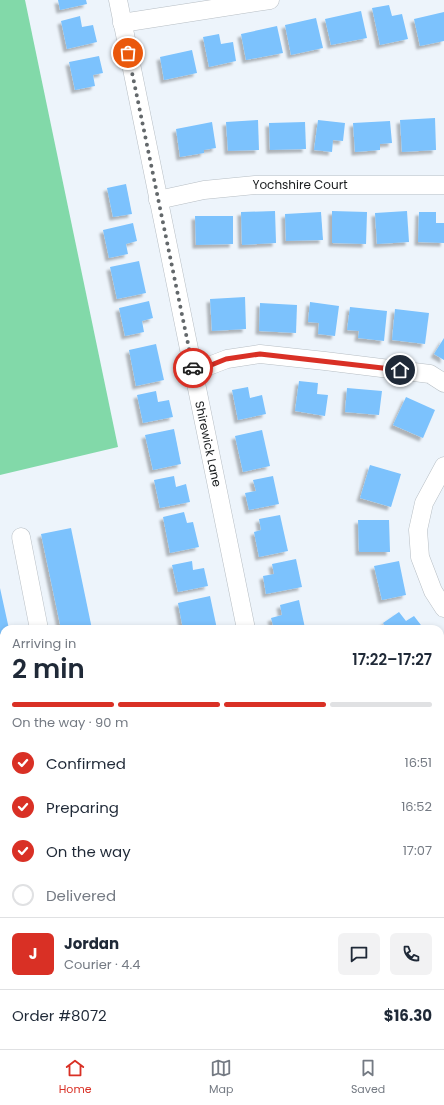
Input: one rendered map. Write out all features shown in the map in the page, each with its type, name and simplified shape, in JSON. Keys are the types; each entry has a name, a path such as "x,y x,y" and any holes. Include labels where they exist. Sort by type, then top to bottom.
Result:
{"street":[{"name":"Shirewick Lane","path":"118,0 245,625"},
{"path":"122,23 270,0"},
{"name":"Yochshire Court","path":"158,200 204,190 255,185 444,185"},
{"path":"194,372 226,359 260,354 430,374 444,383"},
{"path":"444,466 424,503 418,530 420,557 434,591 444,608"},
{"path":"21,537 38,625"}],"green space":[{"path":"0,0 25,0 118,447 0,475"}],"building":[{"path":"58,0 86,0 87,4 60,10"},
{"path":"389,5 392,16 402,14 408,39 380,45 372,8"},
{"path":"361,11 367,38 331,45 325,19"},
{"path":"444,12 444,41 420,46 414,19"},
{"path":"80,16 82,27 93,25 97,42 67,49 61,21"},
{"path":"316,18 323,48 291,55 285,25"},
{"path":"277,26 283,53 246,60 241,34"},
{"path":"219,34 221,44 233,42 236,61 209,67 203,37"},
{"path":"192,50 197,73 164,80 160,57"},
{"path":"99,56 103,73 93,75 95,86 75,90 69,62"},
{"path":"435,118 436,150 402,152 400,120"},
{"path":"258,120 259,150 228,151 226,122"},
{"path":"318,120 345,123 343,141 333,140 332,152 314,150"},
{"path":"390,121 392,143 380,144 380,150 355,152 353,123"},
{"path":"212,122 216,148 204,150 204,153 180,157 176,129"},
{"path":"305,122 306,149 270,150 269,123"},
{"path":"126,184 132,214 113,217 107,188"},
{"path":"275,211 276,243 242,245 241,212"},
{"path":"332,211 367,212 366,244 332,243"},
{"path":"407,211 409,242 377,244 375,213"},
{"path":"321,212 323,240 286,241 285,214"},
{"path":"419,212 436,212 436,223 444,223 444,243 418,242"},
{"path":"195,216 233,216 233,244 196,245"},
{"path":"133,223 137,241 126,244 128,254 109,258 103,230"},
{"path":"139,261 146,293 117,299 110,267"},
{"path":"245,297 246,329 212,331 210,299"},
{"path":"149,301 153,318 142,321 144,332 125,336 119,308"},
{"path":"310,302 339,306 335,336 318,334 319,323 308,322"},
{"path":"260,303 297,305 296,333 259,331"},
{"path":"350,307 387,311 384,341 358,338 359,331 347,330"},
{"path":"395,309 429,313 425,344 392,340"},
{"path":"444,338 444,360 434,354"},
{"path":"156,344 164,380 136,386 129,350"},
{"path":"299,381 318,383 317,394 328,395 325,416 295,411"},
{"path":"248,387 250,398 262,395 266,414 238,420 232,390"},
{"path":"347,388 382,391 379,415 345,412"},
{"path":"156,391 158,402 169,400 173,417 143,423 137,395"},
{"path":"406,397 435,410 423,438 393,425"},
{"path":"174,429 181,464 153,470 145,435"},
{"path":"262,430 270,466 243,472 235,436"},
{"path":"370,465 401,474 391,507 360,498"},
{"path":"174,476 176,487 186,484 190,502 160,508 154,480"},
{"path":"273,476 279,504 249,510 245,493 256,491 253,480"},
{"path":"184,512 187,523 193,522 199,547 170,553 163,517"},
{"path":"280,515 288,551 259,557 254,532 261,530 259,519"},
{"path":"358,520 389,520 390,552 359,552"},
{"path":"71,528 91,625 60,625 41,534"},
{"path":"296,559 302,587 266,594 263,576 274,574 272,564"},
{"path":"192,561 193,570 204,568 208,586 178,592 172,565"},
{"path":"399,561 406,595 382,600 374,566"},
{"path":"0,588 8,625 0,625"},
{"path":"210,596 216,625 182,625 178,603"},
{"path":"299,600 304,625 273,625 271,618 282,615 280,605"},
{"path":"399,612 406,621 414,616 421,625 384,625 383,623"}],"way so far":[{"path":"128,53 193,368"}],"route":[{"path":"193,368 194,372 226,359 260,354 400,370"}]}
